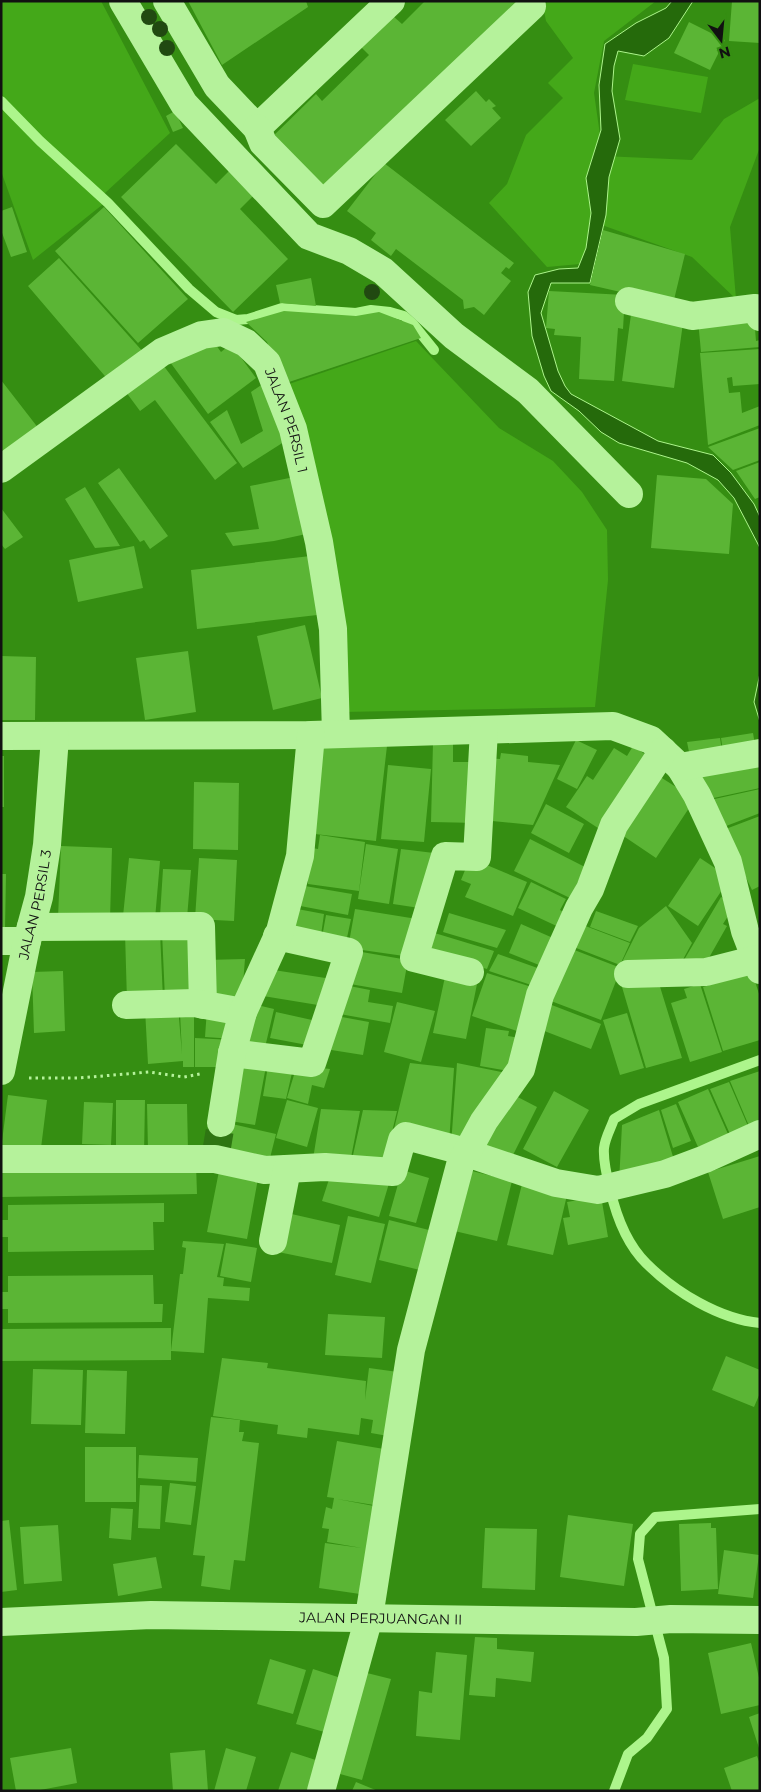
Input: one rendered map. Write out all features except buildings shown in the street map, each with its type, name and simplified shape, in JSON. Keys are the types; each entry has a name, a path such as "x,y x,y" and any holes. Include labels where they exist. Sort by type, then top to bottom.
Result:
{"street":[{"path":"123,1 184,104 310,236 349,251 383,271 454,336 528,391 629,494"},
{"path":"167,1 217,86 257,128 263,143 323,204 532,6"},
{"path":"257,128 391,1"},
{"path":"629,301 692,316 755,308 760,317"},
{"name":"JALAN PERSIL 1","path":"1,469 162,352 202,335 223,332 246,343 267,363 293,429 320,542 333,629 324,735 300,856 278,936 243,1012 231,1060 221,1123"},
{"path":"1,736 324,735 613,726 651,740 672,759 697,795 728,862 745,931 758,965 706,972 628,974"},
{"path":"470,972 414,958 445,856 477,857 484,730"},
{"name":"JALAN PERSIL 3","path":"11,1074 20,936 39,897 46,845 55,737"},
{"path":"321,1791 369,1617 411,1350 460,1165 484,1121 521,1069 540,995 579,908 590,889 614,825 672,759 760,753"},
{"path":"20,936 201,926 203,1005"},
{"path":"231,1060 312,1063 349,952 278,936"},
{"path":"126,1005 194,1003 243,1012"},
{"path":"1,1159 215,1159 265,1170 325,1167 392,1172 402,1140 406,1136 454,1149 466,1155 556,1183 609,1188 697,1162 760,1134"},
{"path":"273,1241 287,1169"},
{"name":"JALAN PERJUANGAN II","path":"1,1622 151,1616 369,1617 636,1622 671,1619 760,1620"}],"path":[{"path":"11,1074 79,1078 149,1072 184,1077 231,1060"}],"shaded area":[{"path":"1,1 101,1 170,133 105,193 102,205 33,260 1,171"},
{"path":"548,1 656,1 604,41 594,93 603,156 692,160 724,119 760,98 760,147 730,227 736,299 692,257 599,224 591,263 547,267 489,203 507,184 526,135 563,98 548,83 573,58 546,21 543,6"},
{"path":"672,1 693,1 669,38 644,56 618,51 614,66 612,91 620,139 609,177 606,215 590,283 551,283 541,313 558,371 571,394 658,441 713,455 731,473 754,504 760,517 760,548 734,498 718,480 687,463 619,443 601,432 579,411 551,391 544,376 532,336 528,292 535,275 559,269 578,268 586,248 591,213 586,178 601,130 599,85 605,44 636,23 666,8"},
{"path":"633,64 708,77 701,113 625,100"},
{"path":"416,341 499,428 553,461 582,492 607,530 608,580 595,707 342,712 289,384"},
{"path":"760,673 760,722 754,702"}],"waterway":[{"path":"1,101 40,141 108,203 189,289 216,312 236,320 248,319 282,308 356,313 371,310 390,312 404,316 434,350"},
{"path":"760,1060 639,1104 614,1119 604,1148 612,1199 623,1229 634,1248 647,1264 684,1294 714,1310 729,1316 760,1323"},
{"path":"614,1791 628,1754 647,1738 667,1709 664,1658 638,1559 640,1534 655,1517 760,1509"}],"tunnel":[{"path":"215,1159 221,1123"}]}
